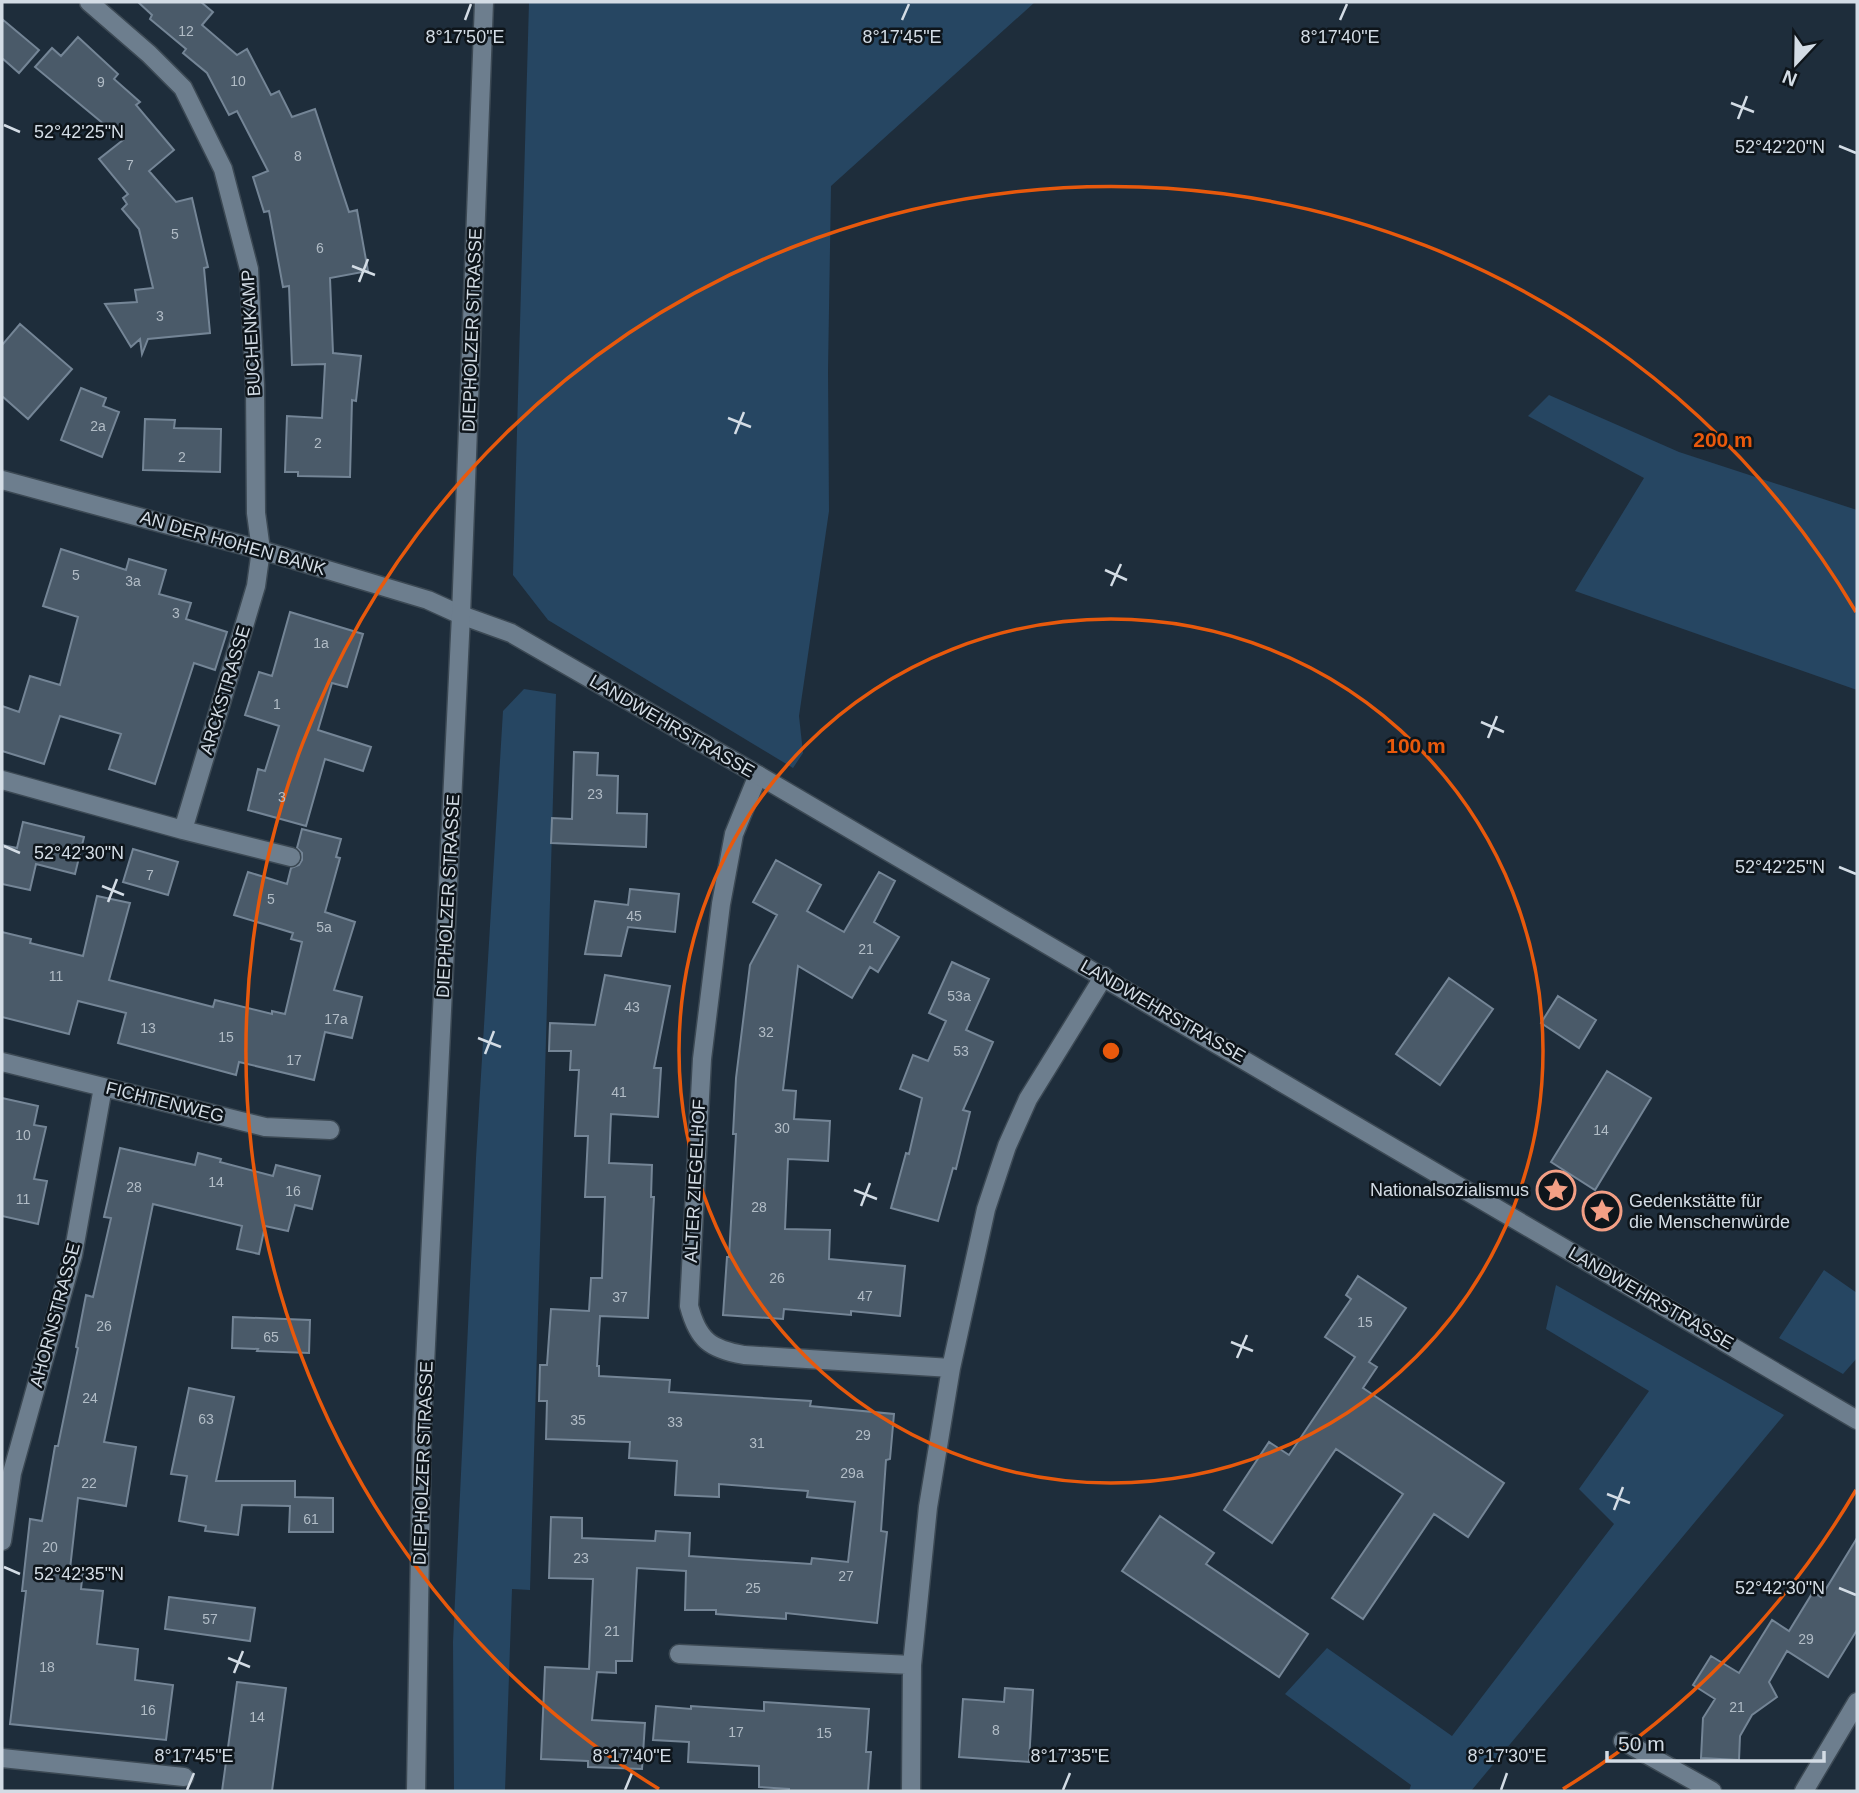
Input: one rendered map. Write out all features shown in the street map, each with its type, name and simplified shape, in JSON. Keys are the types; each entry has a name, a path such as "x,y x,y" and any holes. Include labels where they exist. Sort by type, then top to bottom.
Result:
{"street":[{"name":"BUCHENKAMP","path":"89,2 149,54 183,88 223,169 249,269 256,386 256,513 261,550"},
{"name":"DIEPHOLZER STRASSE","path":"416,1791 422,1427 461,615 484,2"},
{"name":"AN DER HOHEN BANK","path":"2,480 261,550 428,600 461,615"},
{"name":"ARCKSTRASSE","path":"183,830 256,586 261,550"},
{"name":"LANDWEHRSTRASSE","path":"461,615 511,633 758,775 1857,1420"},
{"name":"ALTER ZIEGELHOF","path":"758,775 734,834 721,904 702,1059 689,1306 694,1325 705,1341 724,1351 744,1355 951,1367"},
{"path":"2,780 290,857"},
{"path":"911,1791 912,1665 928,1507 951,1367 986,1209 1007,1146 1028,1099 1104,976"},
{"name":"FICHTENWEG","path":"2,1062 265,1127 330,1130"},
{"name":"AHORNSTRASSE","path":"2,1541 12,1474 73,1255 103,1087"},
{"path":"679,1654 912,1665"},
{"path":"1804,1791 1857,1702"},
{"path":"1623,1741 1712,1791"},
{"path":"2,1758 184,1777"}],"shaded area":[{"path":"529,2 1035,2 831,186 829,511 799,716 803,753 793,768 548,620 513,575"},
{"path":"1549,395 1679,452 1857,510 1857,690 1575,591 1644,478 1528,416"},
{"path":"524,689 556,694 530,1590 512,1589 505,1791 454,1791 453,1642 476,1158 503,711"},
{"path":"1824,1270 1857,1293 1857,1358 1843,1374 1779,1338"},
{"path":"1556,1285 1784,1415 1471,1791 1409,1791 1411,1785 1285,1694 1327,1648 1452,1736 1614,1524 1579,1489 1649,1391 1546,1329"}],"building":[{"path":"138,2 201,2 213,12 202,25 237,55 247,49 271,95 279,91 292,117 315,109 349,212 357,210 368,271 330,278 333,353 361,356 356,401 352,400 350,477 298,476 298,472 285,472 287,416 322,418 325,364 292,365 289,286 283,287 269,211 264,212 253,177 268,171 237,111 229,115 207,73 183,53 186,49 150,19 152,15"},
{"path":"2,19 39,50 19,73 2,58"},
{"path":"78,37 118,74 114,79 140,102 136,105 174,150 149,171 176,202 192,198 208,267 204,268 210,333 148,339 142,354 140,339 131,347 105,304 137,302 135,290 153,288 139,229 122,209 127,204 123,198 128,194 99,159 123,140 35,67 52,48 61,56"},
{"path":"20,324 72,369 28,419 2,396 2,345"},
{"path":"81,388 106,398 103,406 119,412 102,457 61,440"},
{"path":"145,419 175,420 174,428 221,429 220,472 143,470"},
{"path":"61,549 126,570 129,559 166,570 159,594 191,603 186,619 227,632 215,670 194,663 155,784 109,769 121,734 60,716 44,764 2,751 2,706 19,712 30,676 60,685 78,617 43,606"},
{"path":"290,612 363,634 347,687 332,683 318,730 371,747 363,771 325,759 306,826 248,810 258,769 265,771 279,726 245,715 259,672 272,676"},
{"path":"574,752 598,753 597,775 618,776 617,813 647,814 646,847 551,843 552,818 572,819"},
{"path":"23,822 84,837 75,874 36,864 30,890 2,884 2,845 17,848"},
{"path":"302,829 341,839 336,857 340,858 325,912 355,922 334,990 362,997 352,1038 325,1032 314,1080 239,1062 236,1075 118,1043 126,1013 78,1001 69,1034 2,1017 2,932 31,939 30,943 83,956 97,896 130,903 109,980 213,1007 215,1000 272,1014 272,1011 285,1014 302,942 291,939 293,933 234,915 248,872 287,884 291,868 299,865 302,860 302,853 297,848"},
{"path":"133,849 178,862 168,895 123,882"},
{"path":"776,860 821,885 807,911 844,932 879,872 895,881 874,922 899,937 878,972 870,967 852,998 798,966 783,1090 796,1091 794,1119 830,1121 828,1161 788,1159 785,1229 830,1230 829,1259 905,1266 900,1316 784,1309 783,1319 723,1315 736,1134 733,1134 736,1078 750,965 777,915 753,902"},
{"path":"630,889 679,894 675,932 628,927 621,956 585,954 595,901 628,905"},
{"path":"952,962 989,979 966,1030 993,1042 963,1110 970,1112 956,1169 953,1168 938,1221 891,1208 906,1153 909,1154 922,1098 900,1089 913,1055 928,1061 946,1021 929,1013"},
{"path":"605,975 670,986 654,1068 661,1068 658,1117 611,1114 609,1163 652,1165 651,1197 654,1197 648,1318 600,1316 597,1366 599,1376 670,1380 669,1392 811,1401 810,1406 894,1414 890,1459 886,1460 881,1531 887,1532 877,1623 786,1613 786,1619 716,1614 716,1610 685,1610 686,1571 637,1568 632,1661 616,1661 616,1673 597,1672 592,1720 645,1723 642,1769 588,1767 588,1761 541,1759 545,1667 589,1669 593,1579 549,1578 551,1517 582,1518 582,1538 655,1541 656,1531 690,1533 689,1556 811,1564 812,1558 848,1562 855,1502 807,1497 808,1491 719,1484 719,1497 675,1495 677,1461 629,1458 630,1442 546,1439 547,1401 539,1401 540,1365 547,1365 551,1309 589,1311 591,1278 602,1278 605,1197 585,1197 588,1136 575,1136 579,1070 570,1070 571,1051 549,1051 550,1023 595,1025"},
{"path":"1449,978 1493,1009 1440,1085 1396,1054"},
{"path":"1558,996 1596,1020 1579,1048 1541,1023"},
{"path":"1607,1071 1651,1098 1595,1190 1551,1162"},
{"path":"2,1098 38,1106 34,1125 46,1127 34,1179 47,1181 38,1224 2,1216"},
{"path":"120,1148 195,1165 198,1153 221,1159 220,1162 273,1176 276,1165 320,1176 312,1209 295,1205 288,1231 265,1226 259,1254 237,1249 242,1226 153,1204 104,1442 136,1447 126,1506 78,1498 70,1569 83,1571 81,1589 103,1591 97,1644 138,1649 135,1680 173,1685 166,1740 10,1724 26,1591 22,1591 30,1519 42,1521 55,1446 58,1446 78,1348 76,1347 86,1295 93,1297 111,1218 104,1217"},
{"path":"1358,1276 1406,1308 1369,1362 1377,1367 1363,1388 1504,1483 1468,1537 1434,1514 1363,1619 1332,1598 1403,1494 1336,1449 1272,1543 1224,1510 1269,1442 1289,1455 1355,1357 1325,1337 1351,1299 1346,1295"},
{"path":"233,1317 310,1320 309,1353 232,1348"},
{"path":"189,1388 234,1397 216,1481 295,1481 295,1497 333,1498 333,1532 289,1532 290,1506 242,1505 238,1535 205,1531 206,1526 179,1521 187,1476 171,1474"},
{"path":"1160,1516 1214,1553 1206,1564 1308,1634 1279,1677 1122,1571"},
{"path":"1857,1538 1857,1630 1828,1677 1787,1651 1769,1682 1777,1697 1752,1715 1740,1736 1739,1760 1701,1758 1703,1718 1715,1699 1693,1685 1711,1656 1739,1673 1772,1620 1789,1631 1813,1592 1821,1597"},
{"path":"169,1597 255,1608 250,1641 165,1629"},
{"path":"237,1682 286,1688 272,1791 222,1791"},
{"path":"1005,1688 1033,1690 1029,1762 959,1757 963,1699 1004,1702"},
{"path":"764,1702 869,1709 866,1752 871,1752 868,1791 789,1791 759,1787 759,1766 688,1762 689,1742 653,1740 656,1706 764,1711"}],"place":[{"name":"Nationalsozialismus","path":"1556,1190"},
{"name":"Gedenkstätte für die Menschenwürde","path":"1602,1211"}]}
